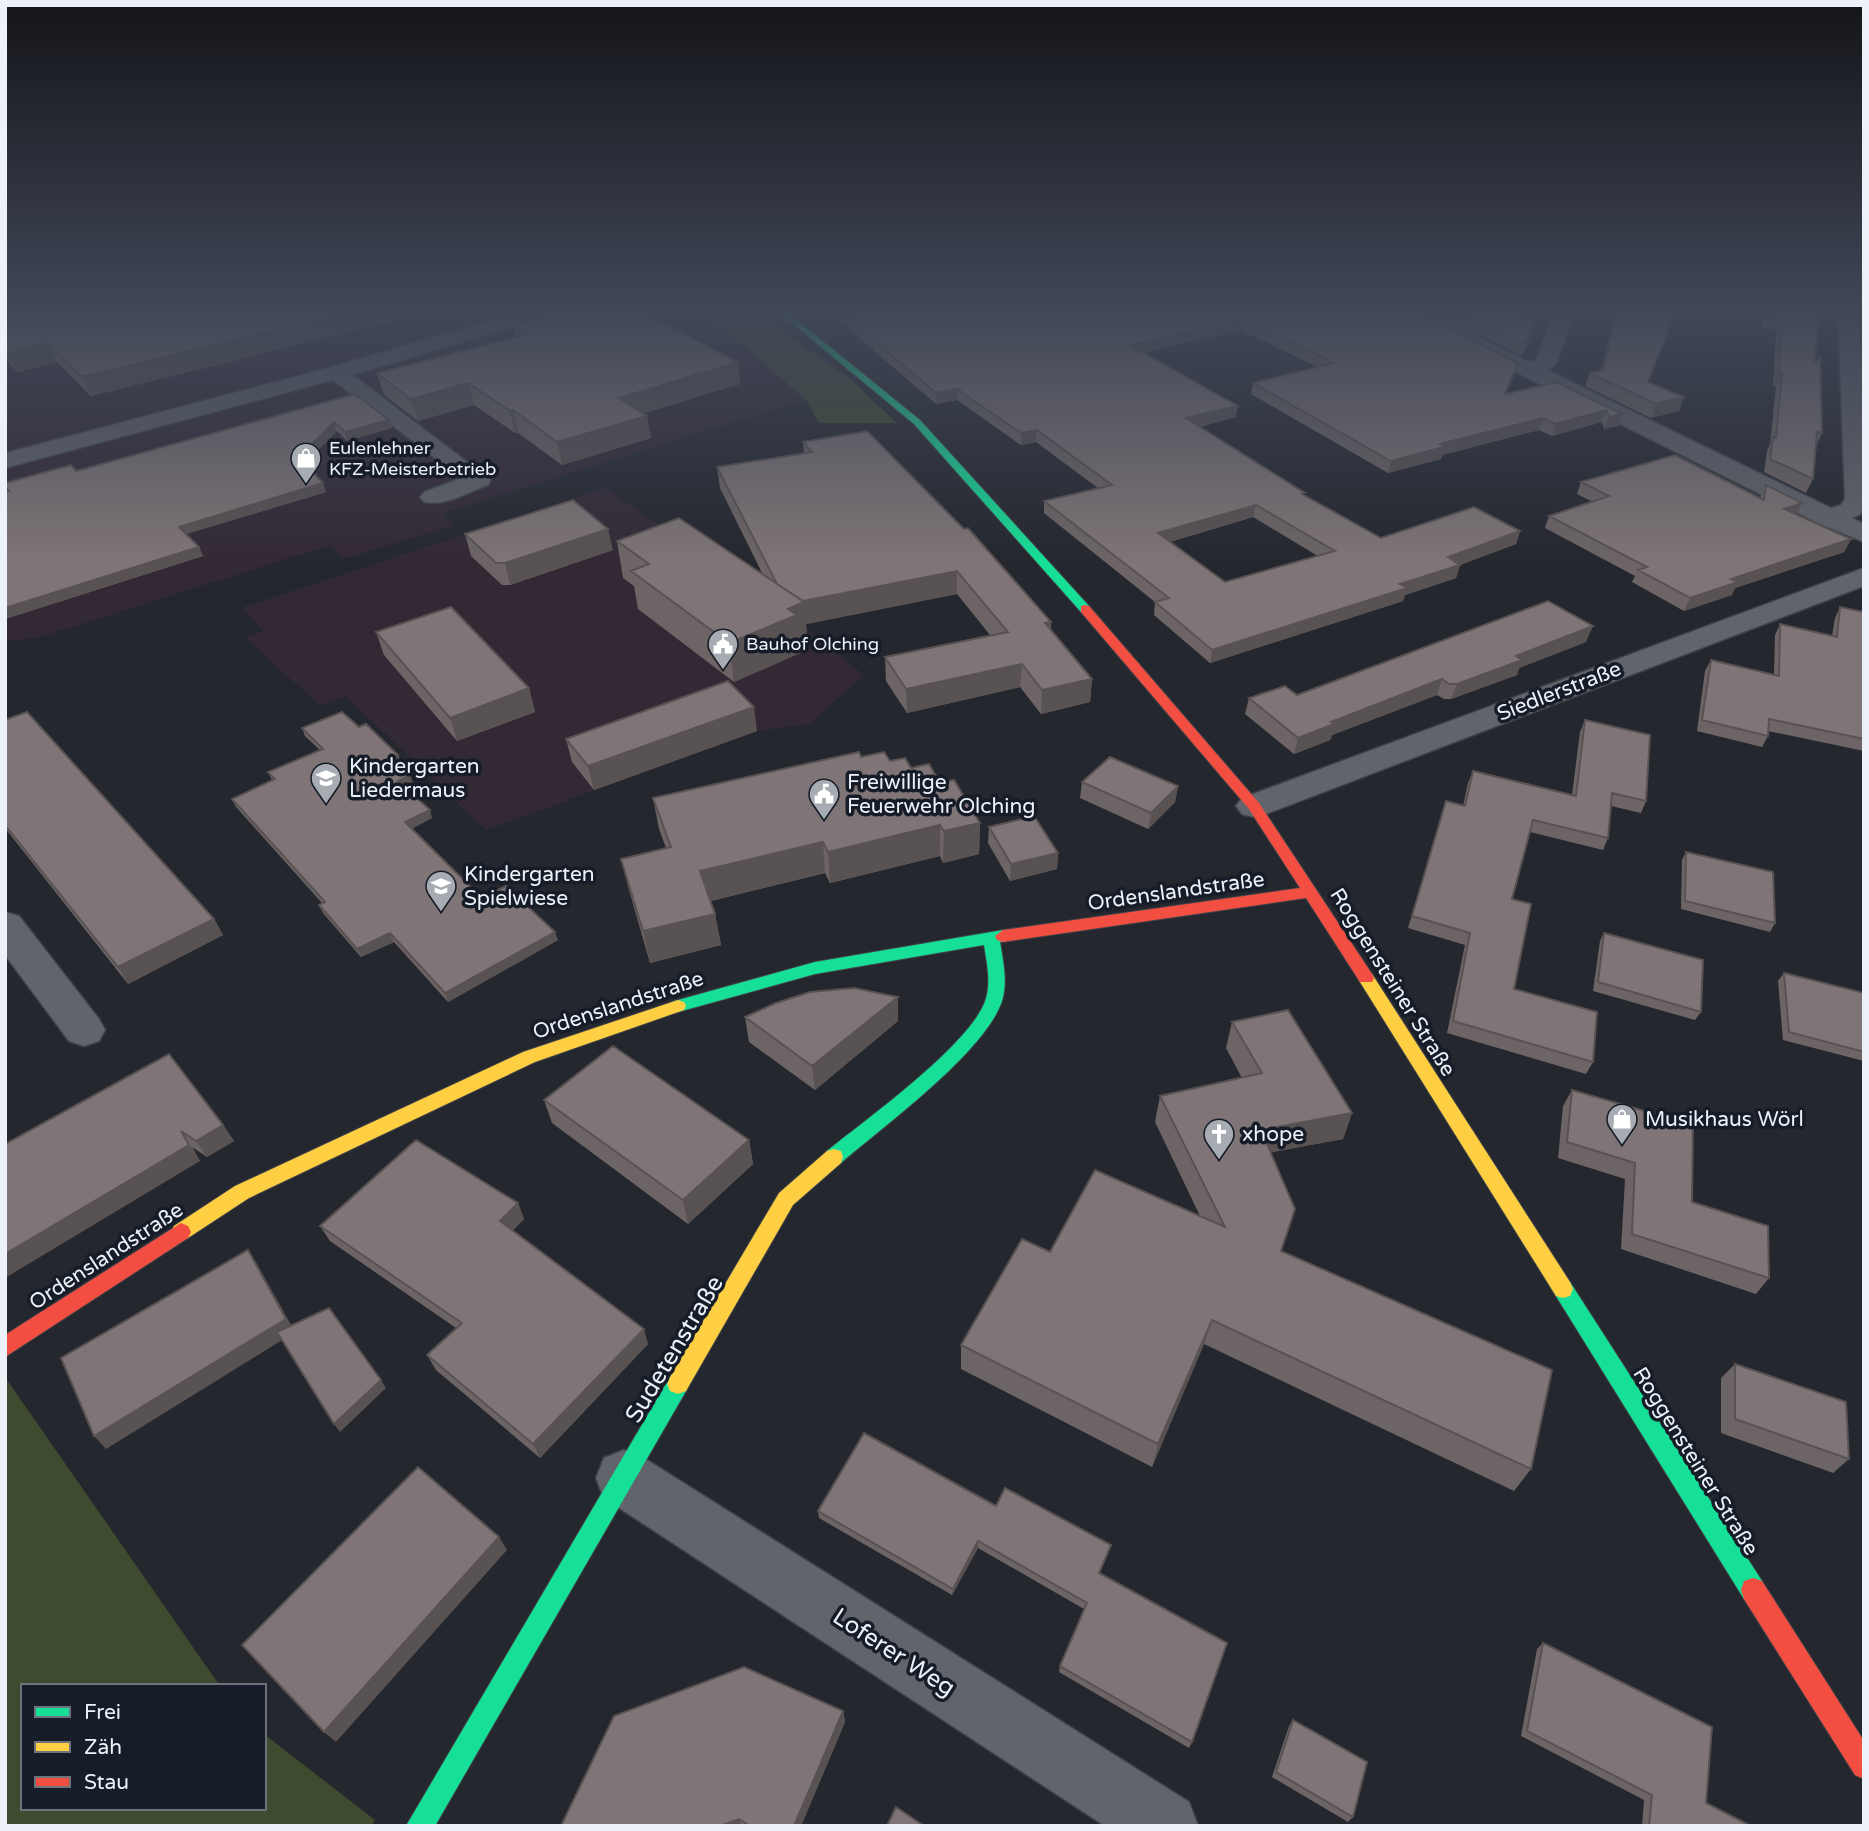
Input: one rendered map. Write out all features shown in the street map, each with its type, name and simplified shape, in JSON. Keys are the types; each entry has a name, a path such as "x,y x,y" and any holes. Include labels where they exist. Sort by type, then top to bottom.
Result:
{"main road":[{"name":"Roggensteiner Straße","path":"882,393 917,422 1115,642 1254,806 1312,892 1864,1766"},
{"name":"Ordenslandstraße","path":"5,1347 242,1192 529,1057 661,1011 815,968 991,938 1312,892"},
{"name":"Sudetenstraße","path":"420,1826 786,1199 982,1026 997,998 998,976 991,938"}],"street":[{"path":"5,461 259,393"},
{"path":"367,393 479,480 433,497"},
{"path":"1577,393 1864,534"},
{"path":"1827,516 1850,510 1858,500 1852,393"},
{"name":"Siedlerstraße","path":"1254,806 1864,576"},
{"path":"12,947 84,1030"},
{"name":"Loferer Weg","path":"624,1478 1165,1826"}],"shaded area":[{"path":"5,393 798,393 806,400 443,513 452,526 343,559 331,545 37,638 5,641"},
{"path":"606,488 816,637 864,675 809,724 757,731 486,830 346,696 320,706 246,638 263,631 243,607"}],"green space":[{"path":"798,393 866,393 897,423 819,423 806,400"},
{"path":"7,1380 219,1684 21,1684 21,1810 266,1810 266,1736 375,1820 372,1826 5,1826"}],"building":[{"path":"404,393 431,393 411,399"},
{"path":"484,393 634,393 619,398 647,416 557,442 513,410 510,411"},
{"path":"963,393 1216,393 1238,406 1186,418 1305,493 1302,494 1381,538 1474,507 1520,531 1448,557 1460,565 1400,584 1407,588 1212,650 1155,602 1169,598 1044,501 1112,485 1037,430 1021,433","holes":["1256,505 1335,551 1225,582 1158,533"]},
{"path":"1271,393 1580,393 1622,414 1609,417 1606,410 1556,424 1543,418 1440,444 1444,447 1391,461"},
{"path":"1634,393 1675,393 1684,397 1656,404"},
{"path":"1780,393 1821,393 1822,433 1817,432 1813,479 1770,459 1773,437 1776,438"},
{"path":"355,394 389,420 345,432 334,422 299,457 323,483 179,527 199,547 5,608 5,492 9,491 5,483 71,465 76,471"},
{"path":"867,431 964,529 968,528 1051,622 1045,623 1092,679 1042,690 1022,664 906,689 885,657 1008,632 957,571 803,601 777,584 717,467 812,452 803,442"},
{"path":"1675,455 1764,500 1766,485 1802,503 1784,509 1851,539 1731,579 1738,582 1690,598 1638,570 1647,567 1549,516 1609,496 1581,482"},
{"path":"573,500 608,529 505,563 496,563 465,534"},
{"path":"679,518 804,602 788,609 797,615 729,643 631,571 649,564 617,541"},
{"path":"1548,601 1593,626 1516,656 1522,660 1457,684 1449,684 1442,679 1331,722 1334,724 1298,738 1249,698 1285,686 1297,695"},
{"path":"451,607 529,688 450,718 376,632"},
{"path":"1840,607 1864,612 1864,739 1769,719 1768,736 1702,720 1711,660 1779,676 1780,624 1837,637"},
{"path":"728,681 754,707 588,766 566,739"},
{"path":"27,712 214,919 118,967 5,825 5,720"},
{"path":"342,712 359,727 366,724 398,755 392,757 410,775 398,781 430,810 405,822 482,898 506,886 555,932 445,993 390,933 357,949 319,905 325,902 232,799 275,779 268,772 323,749 302,728"},
{"path":"1585,720 1650,735 1646,801 1612,793 1608,838 1533,820 1512,899 1531,904 1514,989 1597,1012 1593,1062 1453,1021 1470,933 1412,916 1446,801 1465,806 1473,771 1576,796"},
{"path":"859,752 861,757 884,752 890,761 905,758 911,768 929,764 940,783 954,780 980,823 944,831 940,825 828,852 823,842 700,871 715,914 643,931 621,859 671,847 653,798"},
{"path":"1110,757 1178,786 1151,813 1082,782"},
{"path":"1034,816 1058,853 1011,864 989,827"},
{"path":"1686,852 1773,872 1775,923 1685,901"},
{"path":"1604,933 1703,960 1701,1012 1598,982"},
{"path":"1784,973 1864,993 1864,1052 1789,1032"},
{"path":"854,988 898,997 812,1066 745,1017 810,992"},
{"path":"1288,1010 1352,1113 1261,1130 1295,1209 1281,1251 1552,1370 1531,1469 1212,1320 1158,1444 961,1345 1022,1239 1050,1252 1095,1170 1225,1227 1160,1096 1262,1073 1232,1022"},
{"path":"613,1046 749,1140 683,1200 544,1100"},
{"path":"169,1054 223,1125 196,1141 181,1131 189,1145 5,1254 5,1144"},
{"path":"1572,1090 1693,1125 1692,1202 1768,1226 1769,1278 1632,1234 1635,1163 1567,1142"},
{"path":"416,1140 518,1203 500,1221 644,1329 533,1444 427,1355 462,1323 320,1226"},
{"path":"248,1250 286,1319 94,1436 61,1358"},
{"path":"329,1308 381,1380 334,1424 277,1332"},
{"path":"1735,1364 1846,1402 1849,1459 1735,1419"},
{"path":"864,1433 996,1506 1005,1488 1111,1545 1099,1573 1227,1643 1192,1742 1060,1666 1087,1603 978,1541 953,1589 818,1511"},
{"path":"418,1467 499,1537 324,1732 242,1645"},
{"path":"1543,1643 1712,1727 1706,1803 1751,1826 1649,1826 1652,1795 1527,1731"},
{"path":"744,1667 843,1711 794,1826 750,1826 739,1819 720,1826 561,1826 614,1716"},
{"path":"1293,1720 1367,1762 1353,1817 1276,1772"},
{"path":"896,1807 924,1826 887,1826"}],"traffic: fast":[{"path":"882,393 917,422 1085,609"},
{"path":"678,1006 815,968 1003,936"},
{"path":"834,1157 946,1061 984,1020 993,1003 996,987 991,938"},
{"path":"1563,1289 1753,1590"},
{"path":"420,1826 678,1384"}],"traffic: slow":[{"path":"1366,978 1563,1289"},
{"path":"181,1232 242,1192 529,1057 678,1006"},
{"path":"678,1384 786,1199 834,1157"}],"traffic: jam":[{"path":"1085,609 1254,806 1366,978"},
{"path":"1003,936 1312,892"},
{"path":"5,1347 181,1232"},
{"path":"1753,1590 1864,1766"}],"place":[{"name":"Eulenlehner KFZ-Meisterbetrieb","path":"306,485"},
{"name":"Bauhof Olching","path":"723,671"},
{"name":"Kindergarten Liedermaus","path":"326,805"},
{"name":"Freiwillige Feuerwehr Olching","path":"824,821"},
{"name":"Kindergarten Spielwiese","path":"441,913"},
{"name":"Musikhaus Wörl","path":"1622,1146"},
{"name":"xhope","path":"1219,1161"}]}
